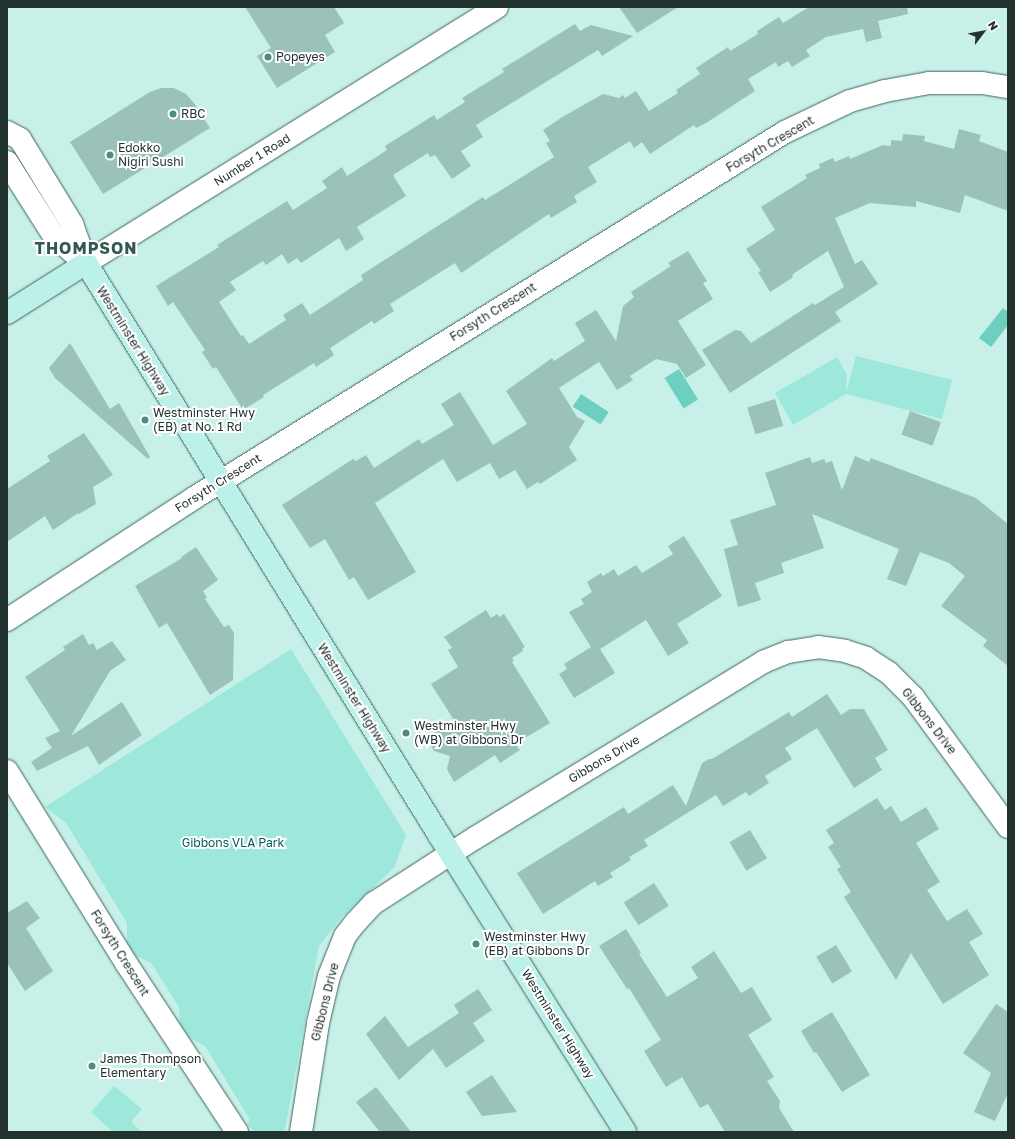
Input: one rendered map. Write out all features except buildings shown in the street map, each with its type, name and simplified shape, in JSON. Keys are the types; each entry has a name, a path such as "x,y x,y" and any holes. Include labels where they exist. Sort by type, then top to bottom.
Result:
{"main road":[{"name":"Number 1 Road","path":"7,313 86,263"},
{"name":"Westminster Highway","path":"86,263 220,482 625,1132"}],"street":[{"name":"Number 1 Road","path":"86,263 497,7"},
{"name":"Forsyth Crescent","path":"7,620 220,482 785,132 850,101 885,91 929,83 982,83 1008,87"},
{"name":"Westminster Highway","path":"7,132 20,139 72,224 86,263"},
{"name":"Westminster Highway","path":"7,162 54,236 86,263"},
{"name":"Gibbons Drive","path":"301,1132 318,1023 329,976 345,936 374,903 451,854 764,662 788,652 818,647 846,651 866,658 889,673 913,697 1008,827"},
{"name":"Forsyth Crescent","path":"7,771 126,963 237,1132"}],"green space":[{"path":"856,356 952,380 942,419 846,394 793,425 775,393 837,357 847,375 846,393"},
{"name":"Gibbons VLA Park","path":"291,649 406,835 394,868 342,917 319,946 285,1130 283,1132 255,1132 248,1125 249,1118 205,1046 188,1037 180,1026 179,1007 151,963 134,955 127,944 127,923 66,823 45,807"},
{"path":"114,1086 142,1109 131,1122 142,1132 113,1132 91,1112"}],"shaded area":[{"path":"1003,308 1008,312 1008,325 991,347 979,338"},
{"path":"679,369 698,400 684,409 665,378"},
{"path":"581,394 609,412 601,425 573,407"}],"place":[{"name":"Popeyes","path":"268,57"},
{"name":"RBC","path":"173,114"},
{"name":"Edokko Nigiri Sushi","path":"110,155"},
{"name":"Westminster Hwy (EB) at No. 1 Rd","path":"145,420"},
{"name":"Westminster Hwy (WB) at Gibbons Dr","path":"406,733"},
{"name":"Westminster Hwy (EB) at Gibbons Dr","path":"476,944"},
{"name":"James Thompson Elementary","path":"92,1066"}],"district":[{"name":"THOMPSON","path":"86,248"}]}
